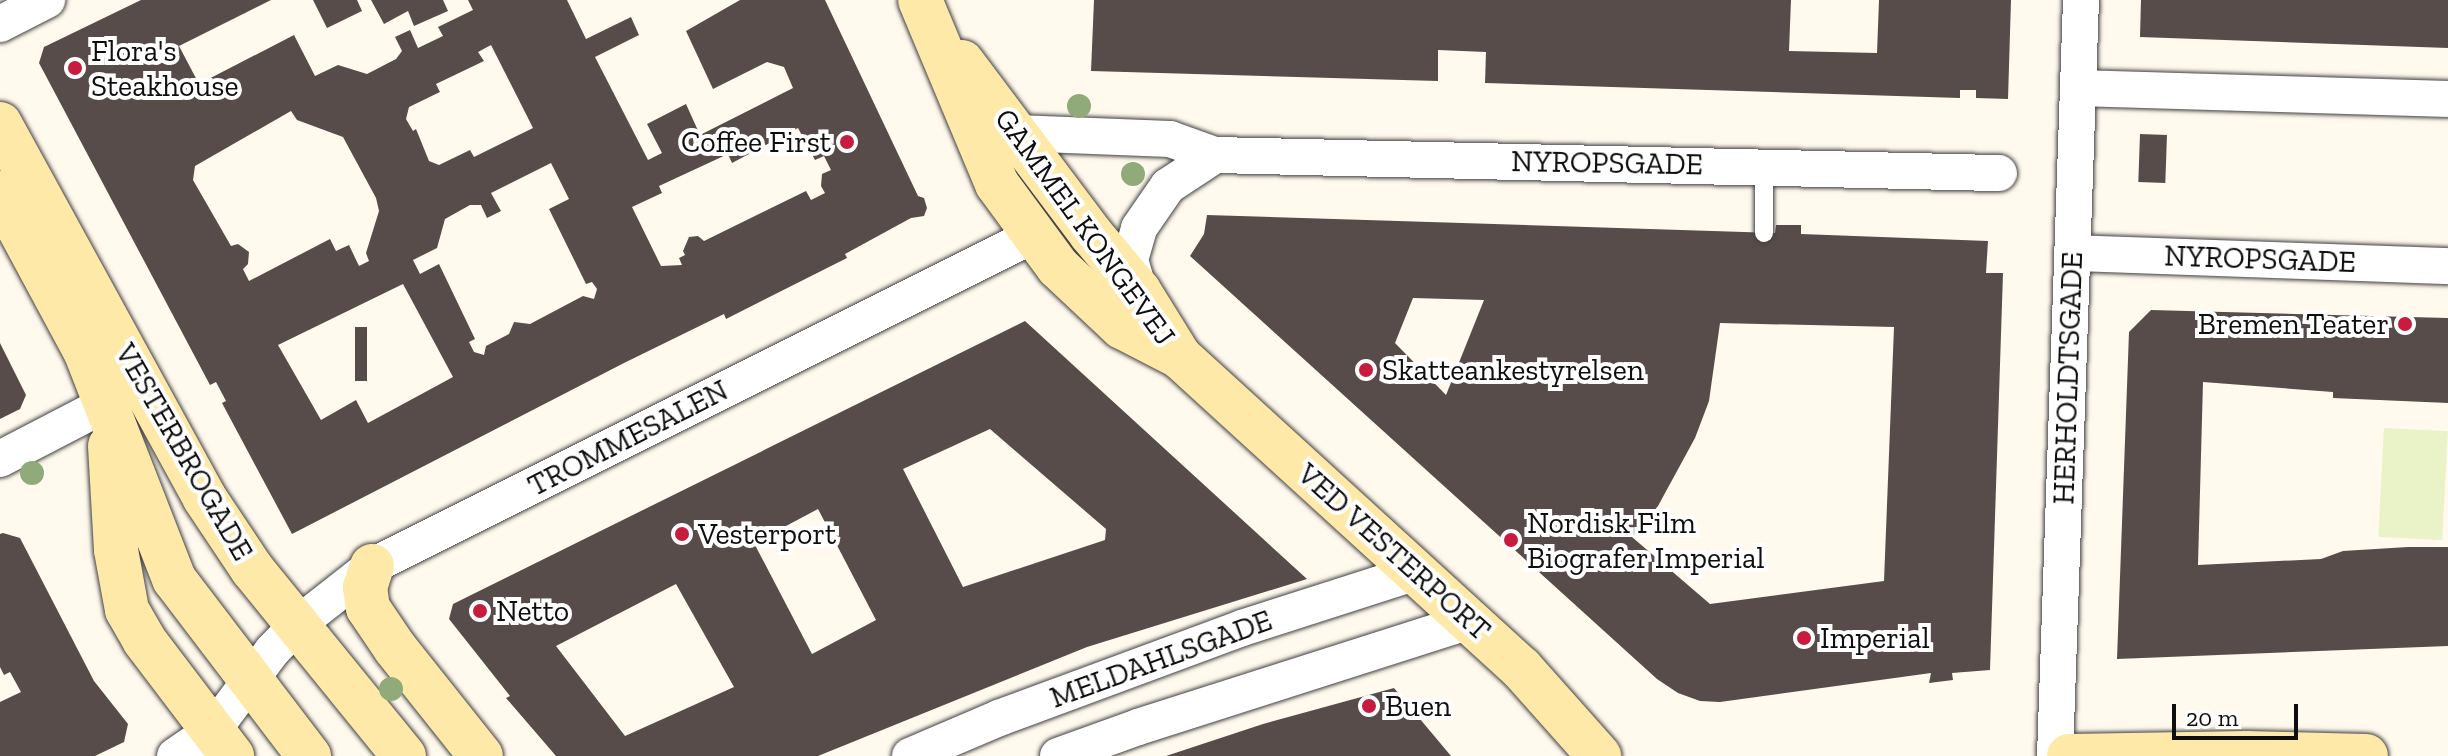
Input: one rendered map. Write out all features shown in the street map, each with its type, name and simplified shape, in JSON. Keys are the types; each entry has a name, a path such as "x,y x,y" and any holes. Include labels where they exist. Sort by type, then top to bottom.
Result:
{"street":[{"path":"0,24 47,0"},
{"name":"HERHOLDTSGADE","path":"2055,756 2081,0"},
{"name":"GAMMEL KONGEVEJ","path":"925,9 1091,234 1139,291 1180,357"},
{"name":"GAMMEL KONGEVEJ","path":"925,9 997,184 1034,235 1058,267 1122,327 1180,357"},
{"path":"2078,88 2448,99"},
{"name":"VESTERBROGADE","path":"0,124 204,497 252,569 404,756"},
{"name":"NYROPSGADE","path":"1016,133 1170,139 1215,155 1999,173"},
{"path":"1139,291 1130,260 1139,228 1168,186 1215,155"},
{"name":"VESTERBROGADE","path":"0,193 53,288 108,403 174,579 309,756"},
{"name":"TROMMESALEN","path":"175,756 222,743 249,680 298,624 372,566 1034,235"},
{"name":"NYROPSGADE","path":"2073,253 2448,266"},
{"name":"VED VESTERPORT","path":"1180,357 1552,699 1599,756"},
{"path":"0,459 108,403 116,550 127,610 144,640 222,743"},
{"path":"372,566 365,587 368,608 402,658 481,756"},
{"name":"MELDAHLSGADE","path":"910,756 999,718 1242,628 1416,572"},
{"name":"MELDAHLSGADE","path":"1058,756 1138,727 1470,621"},
{"path":"2069,756 2247,753 2366,756"}],"lane":[{"path":"1764,167 1764,233"}],"green space":[{"path":"2384,428 2448,431 2442,540 2378,537"}],"building":[{"path":"141,0 271,0 179,46 199,84 294,35 315,76 338,65 367,74 396,59 402,51 395,37 410,30 418,48 443,36 438,27 473,10 468,0 567,0 586,39 631,17 639,35 595,57 648,160 662,153 647,124 686,104 700,135 793,88 784,67 767,62 713,89 686,31 740,0 825,0 918,196 924,198 927,208 924,216 911,218 845,254 847,258 726,319 724,314 624,363 292,534 222,403 226,401 216,382 210,385 39,63 44,47","holes":["491,45 533,128 474,157 470,150 439,165 429,161 416,129 413,131 406,119 409,107 440,92 436,84 484,61 478,52","291,111 297,120 343,137 376,198 379,211 366,253 369,261 359,266 349,245 336,251 330,239 249,281 243,269 248,264 249,252 238,244 231,246 193,180 195,166","798,128 815,160 824,156 831,170 822,174 821,186 825,193 811,200 806,191 704,241 698,236 689,237 683,251 685,255 679,258 682,265 661,266 632,207 662,193 659,186 728,154 732,163","551,163 569,199 549,209 586,284 592,282 597,289 594,299 583,296 530,324 514,322 509,334 486,346 484,355 474,352 469,342 475,339 439,264 420,274 413,260 437,248 445,219 470,205 481,205 487,218 501,211 491,193","403,284 453,377 368,423 356,400 321,420 278,345"]},
{"path":"313,0 357,0 362,11 327,28"},
{"path":"371,0 443,0 448,11 414,26 408,11 384,24"},
{"path":"1094,0 1791,0 1789,51 1877,53 1879,0 2011,0 2008,99 1976,98 1976,90 1960,90 1960,98 1485,83 1486,52 1438,50 1438,81 1091,71"},
{"path":"2141,0 2448,0 2448,48 2140,37"},
{"path":"2140,134 2167,135 2165,183 2138,182"},
{"path":"1207,215 1775,233 1776,225 1801,225 1801,234 1988,241 1986,273 2003,273 1990,670 1952,673 1953,680 1929,683 1931,673 1720,702 1700,701 1678,693 1657,679 1190,256 1204,234","holes":["1413,298 1484,300 1446,395 1395,343","1720,323 1894,327 1884,581 1710,604 1632,537 1658,506 1695,438 1709,401"]},
{"path":"2151,310 2448,318 2448,403 2333,398 2333,392 2203,382 2198,565 2321,559 2343,551 2448,547 2448,646 2117,659 2129,332"},
{"name":"Vesterport","path":"1025,321 1307,579 1087,647 818,756 556,756 506,698 510,696 449,619 453,604","holes":["990,429 1106,529 1105,540 963,587 903,469","818,509 876,620 812,654 754,543","676,584 734,687 625,736 556,646"]},
{"path":"355,327 367,327 367,381 355,381"},
{"path":"0,343 26,395 20,409 0,419"},
{"path":"0,534 20,538 94,681 128,724 124,742 95,756 0,756 0,702 21,692 10,672 4,675 0,667"},
{"name":"Buen","path":"1394,688 1451,756 1166,756 1263,724"}],"place":[{"name":"Flora's Steakhouse","path":"75,68"},
{"name":"Coffee First","path":"847,142"},
{"name":"Bremen Teater","path":"2405,324"},
{"name":"Skatteankestyrelsen","path":"1366,370"},
{"name":"Vesterport","path":"682,534"},
{"name":"Nordisk Film Biografer Imperial","path":"1511,540"},
{"name":"Netto","path":"480,611"},
{"name":"Imperial","path":"1804,638"},
{"name":"Buen","path":"1369,706"}]}
